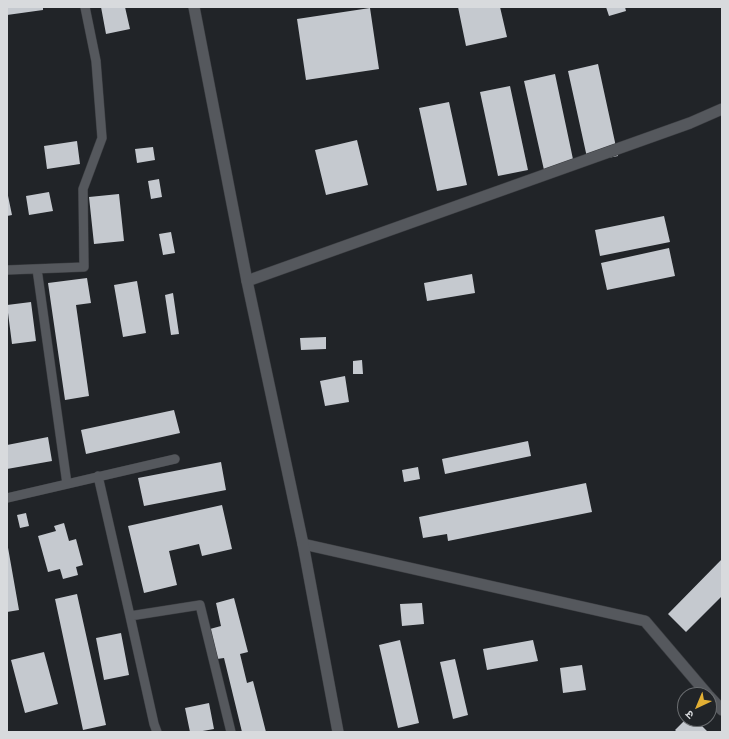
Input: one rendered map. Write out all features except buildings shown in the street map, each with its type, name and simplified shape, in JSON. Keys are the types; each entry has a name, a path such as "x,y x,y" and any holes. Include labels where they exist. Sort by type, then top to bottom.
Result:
{"street":[{"path":"194,7 247,281 303,544 338,732"},
{"path":"247,281 690,122 722,109"},
{"path":"303,544 645,621 701,687"}],"lane":[{"path":"7,270 84,268 83,189 102,138 96,61 86,7"},
{"path":"38,269 67,484"},
{"path":"7,498 98,476 175,460"},
{"path":"98,476 157,732"},
{"path":"130,616 200,605 231,732"}]}
